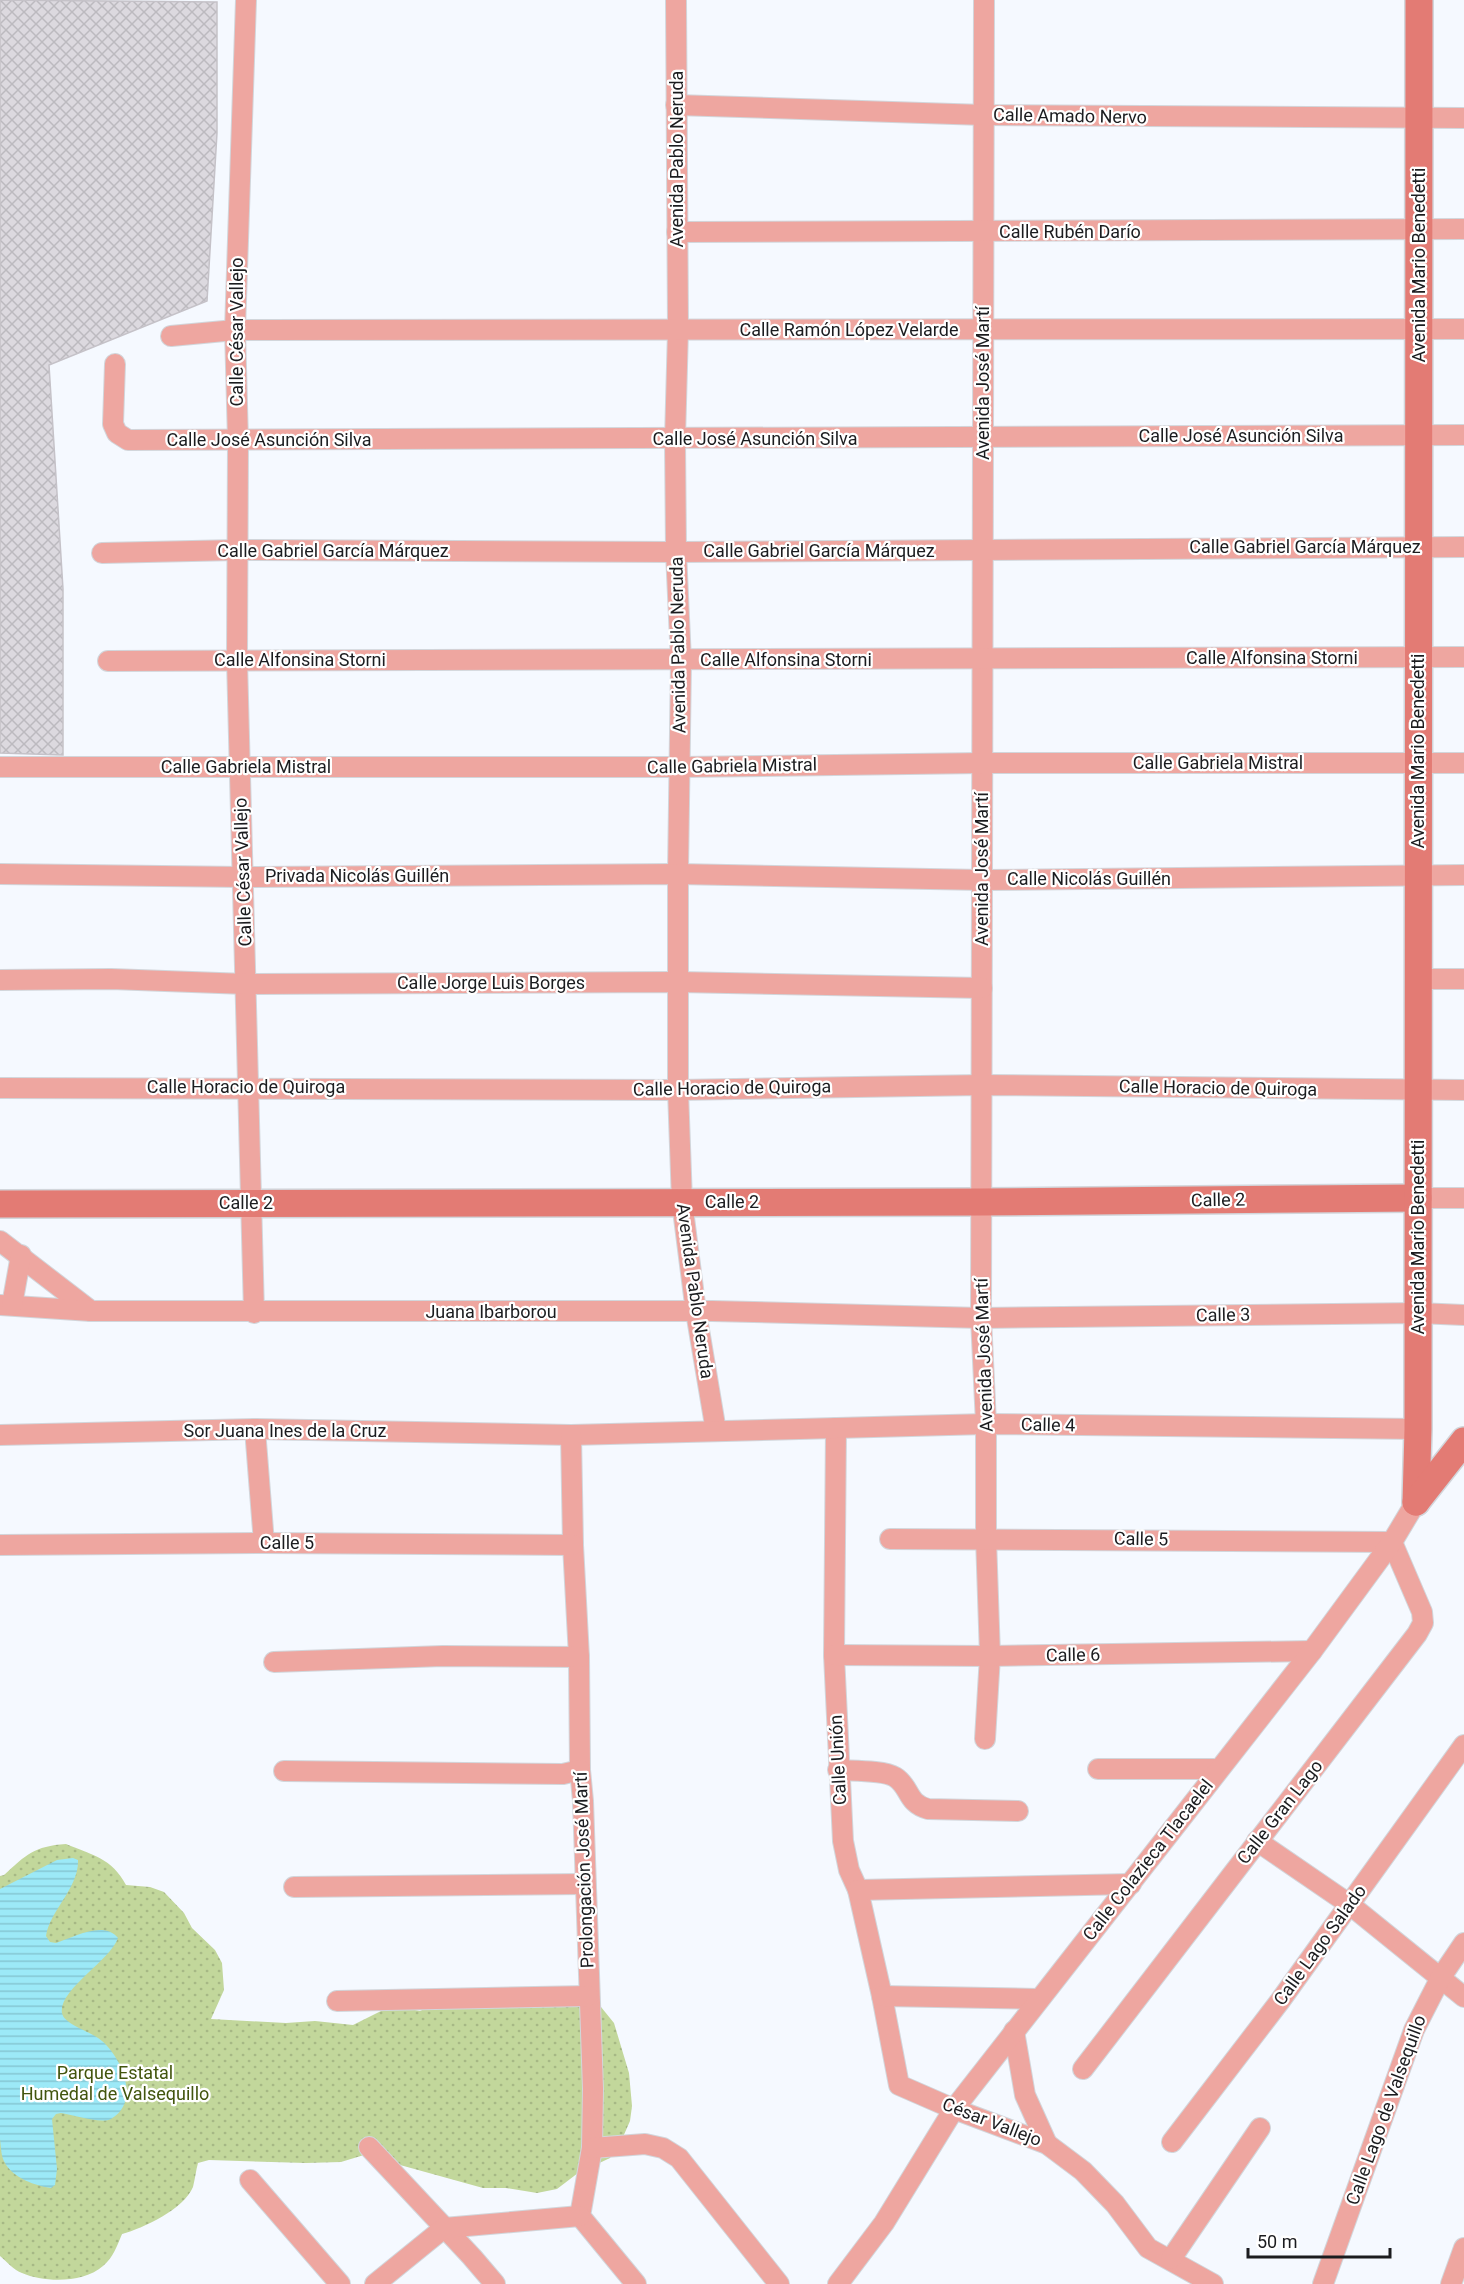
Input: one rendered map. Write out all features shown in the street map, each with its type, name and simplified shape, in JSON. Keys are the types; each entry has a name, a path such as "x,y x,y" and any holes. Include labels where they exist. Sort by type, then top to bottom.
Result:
{"street":[{"name":"Calle César Vallejo","path":"246,0 235,330 238,441 237,660 254,1313"},
{"name":"Avenida Pablo Neruda","path":"676,0 678,330 675,439 676,552 681,661 678,1090 682,1202 696,1312 716,1431"},
{"name":"Avenida José Martí","path":"984,0 981,1318 986,1424 986,1538 990,1656 985,1739"},
{"name":"Avenida Mario Benedetti","path":"1416,1502 1419,1090 1419,0"},
{"name":"Calle Amado Nervo","path":"676,105 984,115 1464,118"},
{"name":"Calle Rubén Darío","path":"677,232 1464,229"},
{"name":"Calle Ramón López Velarde","path":"235,330 1464,329"},
{"path":"171,336 235,330"},
{"name":"Calle José Asunción Silva","path":"115,364 113,424 117,434 128,440 1464,435"},
{"name":"Calle Gabriel García Márquez","path":"102,553 237,550 676,552 1464,547"},
{"name":"Calle Alfonsina Storni","path":"108,661 1464,657"},
{"name":"Calle Gabriela Mistral","path":"0,767 680,768 982,763 1464,763"},
{"name":"Privada Nicolás Guillén","path":"0,874 243,877 678,874"},
{"name":"Calle Nicolás Guillén","path":"678,874 982,880 1464,875"},
{"name":"Calle Jorge Luis Borges","path":"0,980 111,979 246,984 679,982 982,988"},
{"path":"1418,980 1464,979"},
{"name":"Calle Horacio de Quiroga","path":"0,1088 678,1090 982,1085 1464,1090"},
{"name":"Calle 2","path":"0,1204 981,1202 1464,1198"},
{"path":"0,1240 91,1311"},
{"path":"6,1305 21,1256"},
{"name":"Juana Ibarborou","path":"6,1305 91,1311 696,1312 981,1318"},
{"name":"Calle 3","path":"981,1318 1418,1313 1464,1315"},
{"name":"Calle 4","path":"571,1435 986,1424 1418,1429"},
{"name":"Calle Unión","path":"836,1428 834,1654 843,1841 849,1870 858,1890 899,2085"},
{"path":"255,1429 264,1543"},
{"name":"Sor Juana Ines de la Cruz","path":"0,1435 255,1429 571,1435"},
{"name":"Prolongación José Martí","path":"571,1435 573,1545 579,1657 580,1770 593,2089 592,2148 580,2216"},
{"name":"Calle Colazieca Tlacaelel","path":"838,2284 884,2223 954,2109 1038,1999 1131,1884 1218,1769 1312,1652 1392,1542 1416,1502 1464,1441"},
{"name":"Calle 5","path":"890,1539 1392,1542"},
{"name":"Calle Gran Lago","path":"1083,2069 1417,1634 1423,1623 1422,1612 1392,1542"},
{"name":"Calle 5","path":"0,1545 264,1543 573,1545"},
{"name":"Calle 6","path":"834,1654 990,1656 1312,1652"},
{"path":"274,1662 443,1656 579,1657"},
{"name":"Calle Lago Salado","path":"1172,2142 1280,2001 1464,1745"},
{"path":"1098,1769 1218,1769"},
{"path":"284,1771 564,1774 580,1770"},
{"path":"838,1770 894,1776 906,1788 910,1799 918,1806 928,1809 1018,1811"},
{"path":"1257,1841 1349,1904 1464,1997"},
{"path":"294,1887 585,1884"},
{"path":"858,1890 1131,1884"},
{"name":"Calle Lago de Valsequillo","path":"1323,2284 1414,2030 1441,1977 1464,1943"},
{"path":"336,2001 588,1996"},
{"path":"882,1996 1038,1999"},
{"path":"1014,2031 1024,2095 1047,2144"},
{"name":"César Vallejo","path":"899,2085 954,2109 1047,2144 1091,2180 1115,2204 1148,2248 1213,2284"},
{"path":"1171,2259 1260,2128"},
{"path":"592,2148 645,2144 663,2148 679,2158 779,2284"},
{"path":"369,2147 495,2284"},
{"path":"250,2180 340,2284"},
{"path":"375,2284 444,2228 580,2216 636,2284"},
{"path":"1451,2284 1464,2248"}],"green space":[{"name":"Parque Estatal Humedal de Valsequillo","path":"66,1844 108,1863 126,1885 150,1887 164,1892 184,1913 192,1928 215,1950 222,1963 224,1990 211,2019 286,2023 315,2021 353,2025 385,2009 400,2007 420,2011 462,1992 583,1998 601,2007 614,2023 629,2073 632,2106 630,2121 619,2146 610,2158 578,2173 557,2189 537,2193 506,2188 483,2188 364,2155 341,2162 209,2160 198,2163 193,2187 181,2203 152,2222 122,2234 109,2259 95,2272 86,2276 53,2280 19,2272 0,2256 0,1876 38,1849"}],"water":[{"path":"73,1858 78,1860 74,1880 53,1917 46,1936 50,1942 56,1943 89,1931 105,1930 118,1938 113,1947 68,1995 63,2004 62,2013 73,2025 98,2038 109,2049 122,2069 127,2091 120,2111 111,2119 94,2120 61,2113 56,2114 52,2119 57,2169 55,2185 51,2188 32,2183 13,2173 5,2163 1,2152 0,1889 57,1860"}],"building":[{"path":"0,0 217,2 217,133 207,301 49,365 63,589 63,755 0,753"}]}
